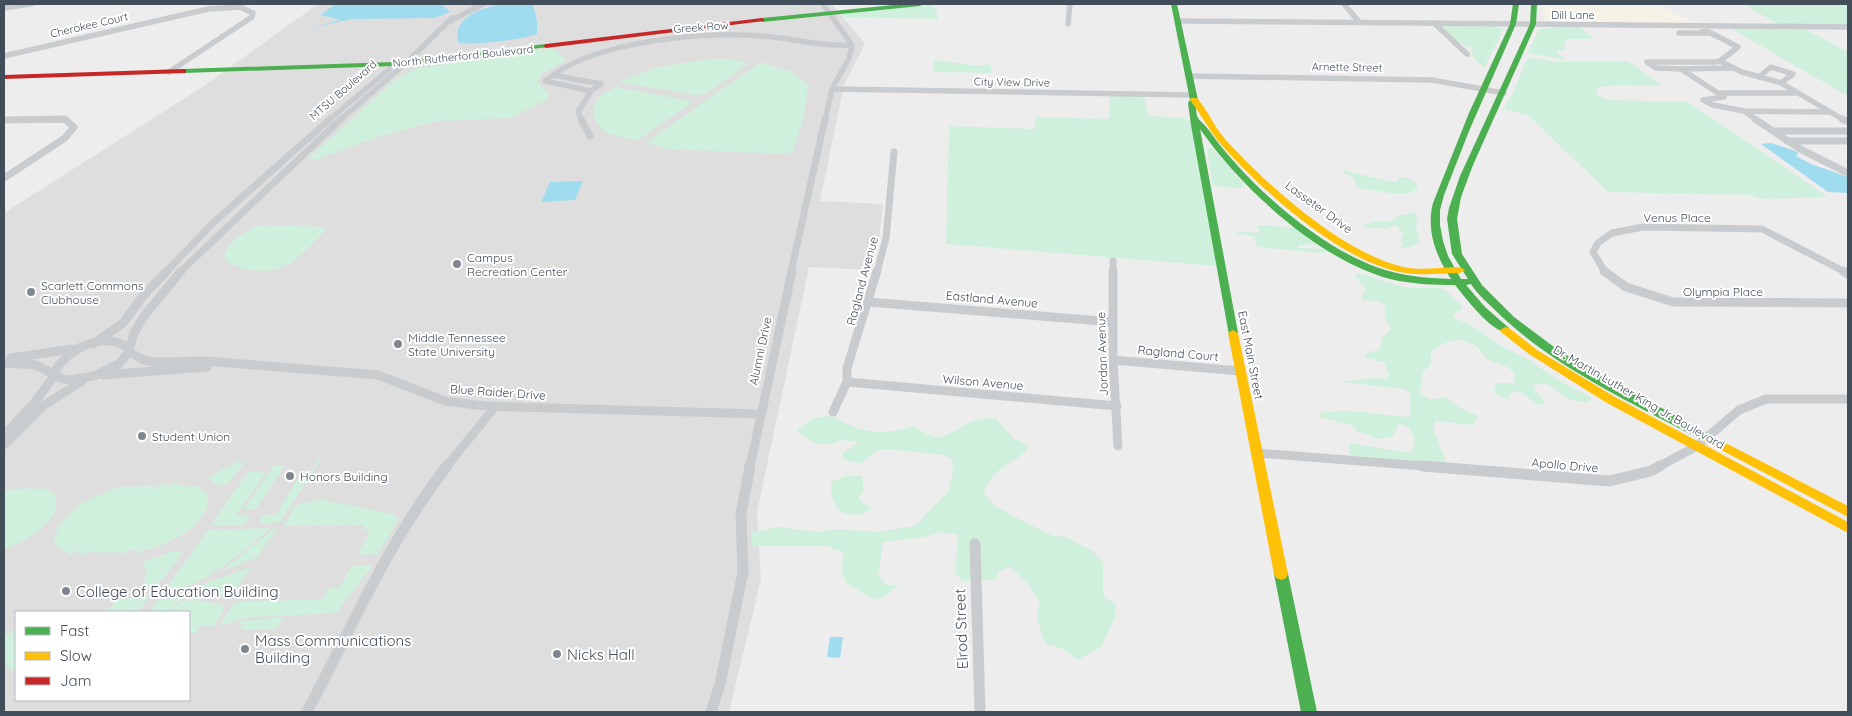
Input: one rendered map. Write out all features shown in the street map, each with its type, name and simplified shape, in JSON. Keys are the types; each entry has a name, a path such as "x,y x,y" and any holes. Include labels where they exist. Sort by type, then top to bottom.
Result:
{"main road":[{"name":"North Rutherford Boulevard","path":"4,76 403,61 826,8 883,4"},
{"name":"North Rutherford Boulevard","path":"826,8 920,4"},
{"name":"East Main Street","path":"1174,4 1193,98 1195,125 1240,371 1309,712"},
{"name":"Dr. Martin Luther King Jr. Boulevard","path":"1516,4 1513,24 1462,138 1437,206 1435,226 1440,251 1449,270 1477,305 1514,337 1562,371 1848,528"},
{"name":"Dr. Martin Luther King Jr. Boulevard","path":"1534,4 1536,11 1533,24 1504,93 1459,187 1452,214 1451,235 1456,253 1465,270 1473,282 1495,306 1580,369 1848,512"},
{"name":"North Rutherford Boulevard","path":"4,72 173,69"},
{"name":"Lasseter Drive","path":"1193,98 1231,165 1293,218 1363,264 1379,272 1400,278 1473,282"},
{"name":"Lasseter Drive","path":"1196,120 1269,187 1304,214 1360,252 1380,263 1399,269 1465,270"},
{"path":"1201,150 1213,135"}],"street":[{"path":"4,8 31,4"},
{"name":"MTSU Boulevard","path":"54,374 59,361 123,323 143,296 213,223 452,18 482,4"},
{"path":"1068,24 1070,4"},
{"path":"1344,4 1360,23"},
{"name":"Cherokee Court","path":"4,56 208,9 240,7 253,13 252,17 173,69"},
{"path":"826,8 852,46"},
{"name":"Dill Lane","path":"1178,21 1848,27"},
{"path":"1434,23 1467,54"},
{"path":"1703,26 1703,29 1715,33 1738,47 1720,61"},
{"path":"1679,33 1715,33"},
{"name":"Greek Row","path":"554,74 614,49 682,37 749,34 780,37 830,47 852,46"},
{"name":"Alumni Drive","path":"711,712 720,684 743,572 741,514 760,414 832,89 849,58 852,46"},
{"name":"MTSU Boulevard","path":"129,350 134,333 144,316 176,276 403,61"},
{"path":"1733,68 1656,68 1646,62 1720,61 1733,68 1781,83 1848,122"},
{"path":"1759,77 1772,67 1791,72 1792,74 1781,83"},
{"path":"1681,68 1724,97 1723,99 1703,100 1716,107 1736,108 1744,111 1787,141 1848,173"},
{"path":"590,136 578,112 591,91 601,84 554,74 546,79 546,82 591,91"},
{"name":"Arnette Street","path":"1188,76 1432,80 1504,93"},
{"name":"City View Drive","path":"832,89 1193,98"},
{"path":"1718,93 1799,93"},
{"path":"1744,111 1830,112"},
{"path":"4,120 66,119 74,127 65,138 4,178"},
{"path":"1772,131 1848,131"},
{"path":"1787,141 1848,141"},
{"name":"Ragland Avenue","path":"833,412 847,382 847,368 869,302 886,238 894,152"},
{"path":"1836,168 1848,168"},
{"path":"4,169 18,169"},
{"name":"Venus Place","path":"1604,272 1596,261 1593,252 1598,243 1612,233 1643,227 1762,229 1848,274"},
{"name":"Jordan Avenue","path":"1113,261 1113,360 1118,446"},
{"name":"Olympia Place","path":"1604,272 1622,285 1648,296 1673,302 1848,303"},
{"name":"Eastland Avenue","path":"869,302 1113,322"},
{"name":"Blue Raider Drive","path":"90,344 120,342 126,344 129,350 148,361 240,365 378,375 416,388 445,401 495,407 760,414"},
{"path":"4,361 90,344"},
{"path":"4,445 43,406 92,376 120,363 129,350"},
{"name":"Ragland Court","path":"1113,360 1240,371"},
{"path":"4,361 36,366 54,374 34,403 4,435"},
{"name":"Blue Raider Drive","path":"54,374 63,379 71,380 92,376 240,365"},
{"name":"Wilson Avenue","path":"847,382 1117,406"},
{"name":"Apollo Drive","path":"1257,453 1609,481 1651,470 1697,446 1739,410 1766,400 1848,400"},
{"path":"307,712 386,560 420,504 450,461 495,407"},
{"name":"Elrod Street","path":"975,544 980,712"}],"shaded area":[{"name":"Middle Tennessee State University","path":"318,4 832,4 865,44 844,85 820,201 883,204 879,240 871,270 809,267 757,512 761,579 729,712 4,712 4,213 204,86"},
{"path":"1543,4 1658,4 1695,24 1550,22 1544,20"}],"green space":[{"path":"931,4 939,12 935,13 939,19 843,17 841,14 848,12"},
{"path":"1744,4 1848,4 1848,26 1779,25"},
{"path":"1440,24 1496,26 1503,30 1484,68 1469,53 1472,54 1473,48 1457,42"},
{"path":"1577,26 1595,39 1566,39 1565,44 1561,44 1567,49 1556,52 1565,60 1528,53 1539,29"},
{"path":"1730,28 1803,28 1848,52 1848,96"},
{"path":"552,48 566,60 542,74 537,82 548,93 548,99 510,118 436,121 374,138 319,159 308,159 397,78 418,68"},
{"path":"1532,58 1561,62 1628,61 1663,86 1611,85 1598,88 1596,94 1608,100 1688,102 1828,197 1762,199 1751,195 1608,192 1528,115 1504,109 1514,91 1526,60"},
{"path":"709,59 729,59 749,63 705,94 697,95 619,82 658,67"},
{"path":"934,60 980,66 991,64 991,73 933,72"},
{"path":"761,62 792,72 808,85 804,116 792,154 666,149 647,142"},
{"path":"616,87 690,101 690,104 638,140 623,138 604,130 595,119 593,111 599,96"},
{"path":"1109,95 1145,96 1148,116 1185,118 1191,121 1217,266 946,244 949,126 1034,129 1036,117 1109,119"},
{"path":"1207,148 1212,148 1245,185 1240,188 1213,186"},
{"path":"1341,170 1393,182 1397,182 1399,177 1405,178 1413,181 1418,187 1413,191 1399,194 1360,189 1355,187 1355,180"},
{"path":"1414,212 1418,215 1416,227 1420,242 1407,248 1396,248 1403,245 1401,239 1404,234 1396,225 1384,229 1360,226 1377,221 1393,221 1395,217"},
{"path":"259,225 323,227 326,230 294,261 284,267 263,271 240,268 227,262 224,254 235,238"},
{"path":"1258,225 1296,228 1321,244 1298,245 1298,248 1327,249 1323,253 1257,247 1254,236 1237,234 1236,231 1259,233"},
{"path":"1358,273 1407,288 1439,288 1445,290 1461,305 1462,309 1455,312 1453,317 1474,327 1558,380 1592,398 1588,402 1573,400 1544,384 1533,385 1545,403 1541,405 1522,393 1515,391 1510,393 1510,400 1496,395 1494,389 1497,383 1514,383 1515,374 1513,371 1491,361 1468,342 1457,340 1446,342 1431,352 1431,364 1423,372 1420,391 1425,397 1430,399 1444,397 1464,410 1478,416 1473,425 1435,421 1433,427 1446,463 1445,465 1349,455 1350,446 1348,443 1411,453 1415,441 1410,428 1399,424 1393,436 1379,439 1356,431 1353,426 1319,417 1321,413 1332,411 1355,411 1410,417 1410,394 1405,389 1341,382 1369,378 1385,379 1389,376 1384,362 1367,358 1364,354 1380,349 1382,338 1392,329 1384,316 1386,307 1381,302 1361,298 1366,289 1355,276"},
{"path":"826,416 867,431 890,431 913,426 934,437 949,434 976,420 996,419 1014,439 1021,441 1029,447 994,475 984,493 995,506 1053,536 1066,537 1094,552 1103,563 1103,591 1105,598 1116,604 1115,617 1101,647 1077,660 1063,649 1046,644 1038,623 1040,602 1029,585 1009,566 999,572 996,579 963,581 955,573 958,535 941,532 924,537 883,542 878,575 887,585 898,586 882,598 874,600 846,583 842,571 843,552 825,546 752,546 751,533 778,527 819,532 838,529 878,532 915,526 948,492 953,471 952,459 944,455 888,449 877,450 861,464 843,460 842,454 858,442 841,440 833,444 819,444 812,442 797,430 813,418"},
{"path":"319,459 321,459 280,522 258,524 264,515 277,514 302,471 311,471"},
{"path":"240,461 243,465 227,484 218,485 208,478 218,472"},
{"path":"274,465 285,465 256,509 244,509"},
{"path":"248,472 266,472 236,515 250,516 243,525 211,525"},
{"path":"846,476 862,476 864,491 858,498 872,509 855,515 842,512 837,507 831,492 831,482"},
{"path":"141,484 140,487 154,484 152,487 159,487 162,484 166,484 165,487 180,484 178,486 197,487 207,494 207,506 194,526 183,534 171,541 135,553 137,550 127,550 125,554 120,554 122,550 107,554 109,551 101,551 98,554 93,554 95,551 87,552 84,555 79,555 82,551 73,552 71,555 58,548 54,543 58,527 81,503 119,487 135,487"},
{"path":"27,487 33,487 32,490 41,488 55,494 56,504 54,513 41,529 22,541 4,549 4,491 19,488 17,490 24,490"},
{"path":"319,499 396,515 398,520 378,554 358,555 370,531 362,530 364,525 283,526 296,505"},
{"path":"271,528 237,556 206,577 179,588 168,586 208,530"},
{"path":"275,528 276,530 257,557 220,572"},
{"path":"176,550 181,552 180,556 164,577 154,585 142,587 147,573 145,566 142,566 144,562"},
{"path":"352,565 373,565 336,613 252,617 219,626 235,602 323,599 329,588 340,588"},
{"path":"252,567 230,597 196,591 206,583"},
{"path":"143,594 147,595 148,599 139,611 108,611 119,599 140,598"},
{"path":"172,594 185,597 168,611 151,611 161,597"},
{"path":"187,598 223,605 223,611 213,627 201,625 196,633 190,633 190,611 170,611"},
{"path":"284,617 276,629 240,629 243,624 237,624 242,621"},
{"path":"15,630 15,669 10,669 4,662 4,636"}],"water":[{"path":"335,4 442,4 450,12 435,18 351,19 307,29 340,20 321,15"},
{"path":"506,4 533,4 537,21 537,34 497,42 473,44 458,42 460,25 465,19 480,10"},
{"path":"1771,143 1795,151 1798,153 1796,156 1811,164 1848,177 1848,193 1828,192 1761,144"},
{"path":"583,181 575,200 541,202 550,182"},
{"path":"830,637 843,637 840,658 827,657"}],"traffic: fast":[{"path":"762,20 920,4"},
{"path":"1174,4 1194,100 1192,103 1195,125 1233,333"},
{"path":"1505,330 1481,309 1450,271 1438,241 1435,218 1440,195 1465,131 1513,24 1516,4"},
{"path":"1534,4 1533,24 1456,197 1452,219 1457,254 1478,287 1510,319 1550,350 1637,401 1708,438"},
{"path":"183,71 393,64 546,46"},
{"path":"1197,120 1223,155 1242,176 1303,228 1349,258 1371,269 1401,278 1468,282"},
{"path":"1281,574 1309,712"}],"traffic: slow":[{"path":"1194,100 1218,135 1239,158 1280,197 1328,234 1376,261 1399,269 1422,272 1460,270"},
{"path":"1505,330 1533,352 1611,400 1848,528"},
{"path":"1233,333 1281,574"},
{"path":"1708,438 1848,512"}],"traffic: jam":[{"path":"546,46 762,20"},
{"path":"4,77 183,71"}],"place":[{"name":"Campus Recreation Center","path":"457,264"},
{"name":"Scarlett Commons Clubhouse","path":"31,292"},
{"name":"Middle Tennessee State University","path":"398,344"},
{"name":"Student Union","path":"142,436"},
{"name":"Honors Building","path":"290,476"},
{"name":"College of Education Building","path":"66,591"},
{"name":"Mass Communications Building","path":"245,649"},
{"name":"Nicks Hall","path":"557,654"}]}
